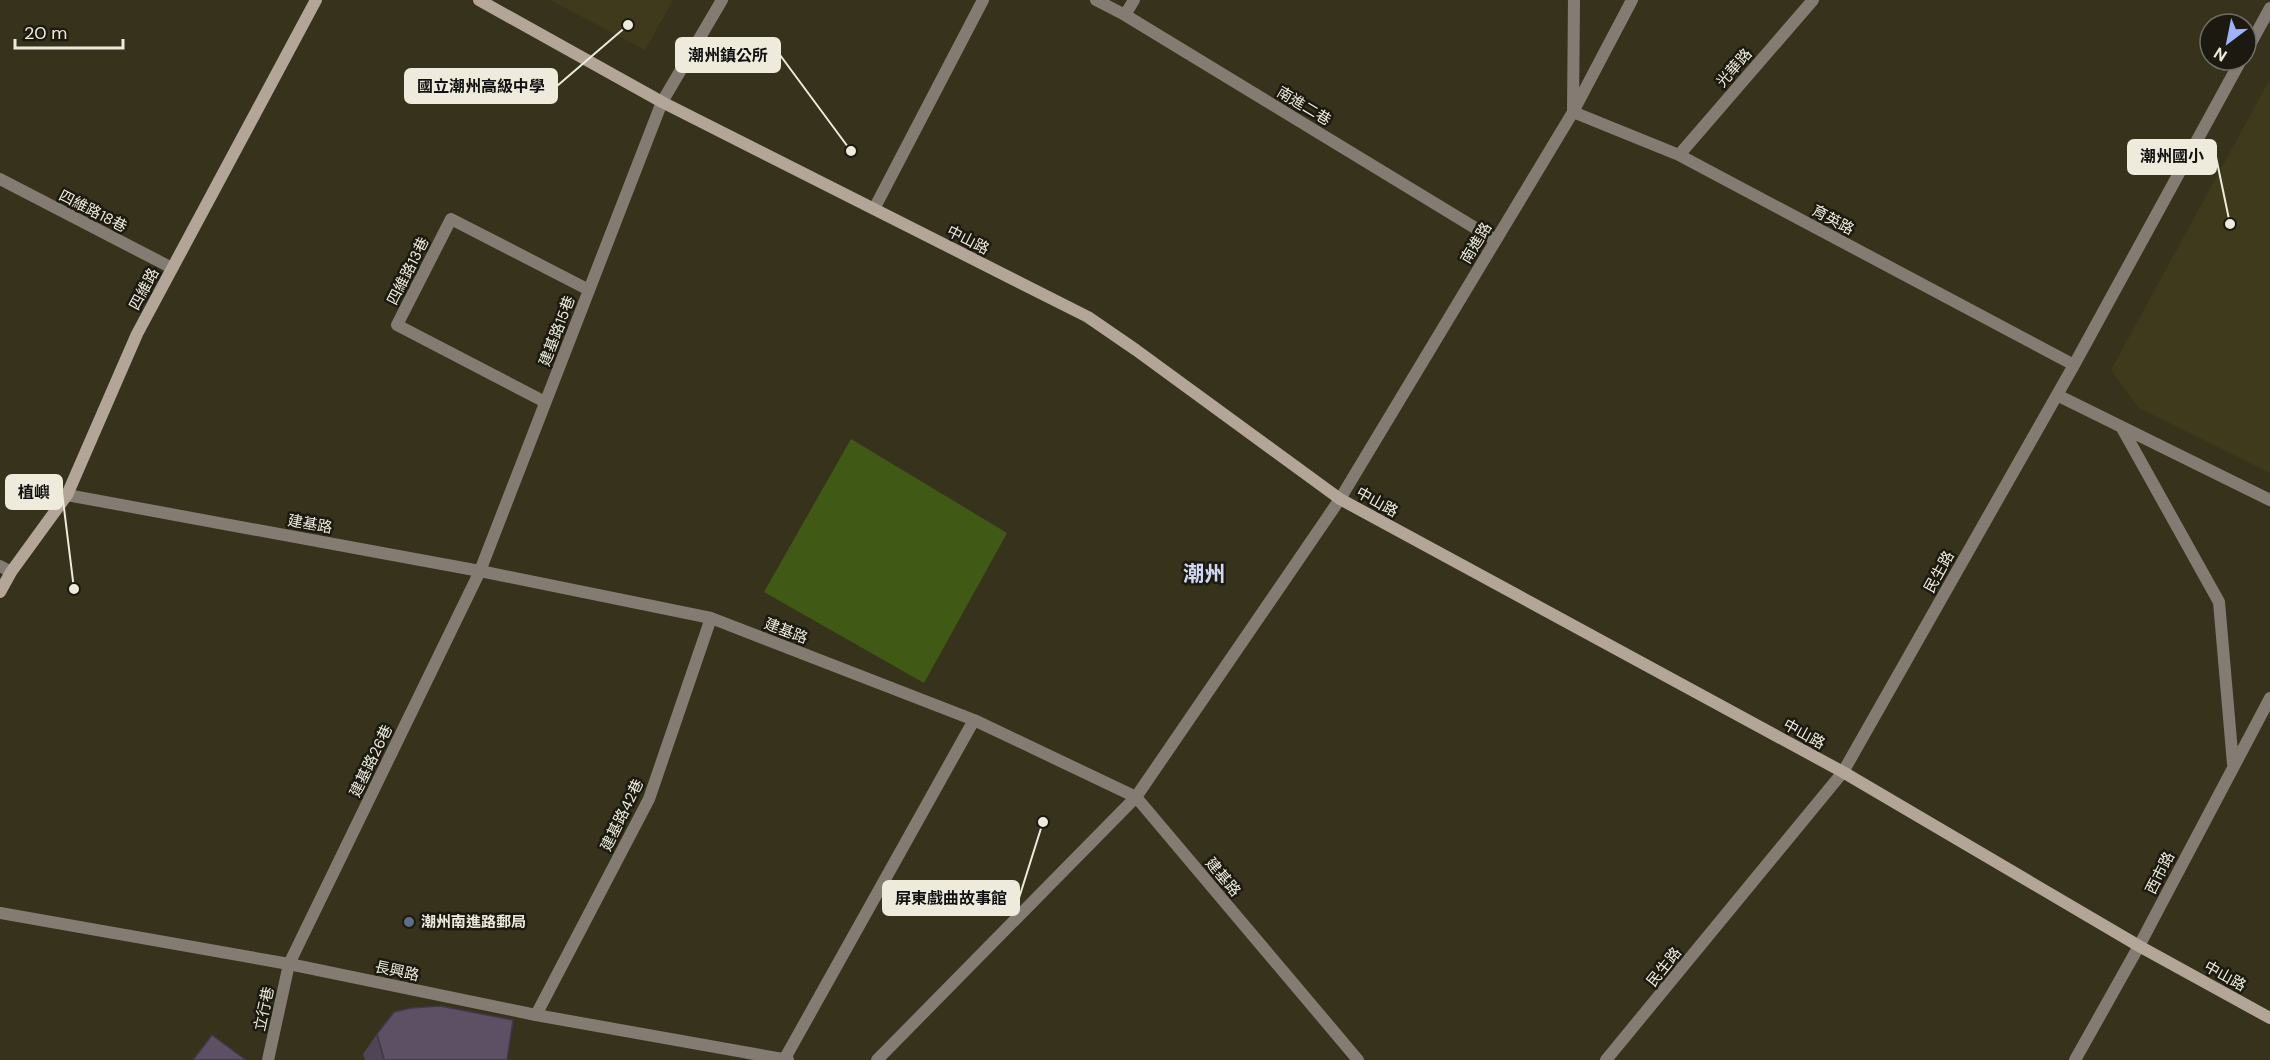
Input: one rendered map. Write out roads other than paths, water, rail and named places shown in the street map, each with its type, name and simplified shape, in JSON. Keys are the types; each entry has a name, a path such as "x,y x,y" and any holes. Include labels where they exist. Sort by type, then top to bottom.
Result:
{"main road":[{"name":"四維路","path":"0,592 5,569 67,495 137,334 316,0"},
{"name":"中山路","path":"479,0 662,102 1088,317 1340,499 1843,772 2139,946 2270,1018"}],"street":[{"name":"建基路15巷","path":"480,571 662,102 722,0"},
{"path":"874,209 983,0"},
{"name":"南進二巷","path":"1096,0 1125,15 1495,240"},
{"path":"1125,15 1134,0"},
{"path":"1573,112 1574,0"},
{"name":"南進路","path":"877,1060 1136,797 1340,499 1573,112 1632,0"},
{"name":"光華路","path":"1679,155 1813,0"},
{"path":"2258,30 2270,8"},
{"name":"民生路","path":"1606,1060 1843,772 2074,365 2234,72"},
{"name":"育英路","path":"1573,112 1679,155 2074,365"},
{"name":"四維路18巷","path":"0,179 172,268"},
{"name":"四維路13巷","path":"545,402 397,325 451,219 589,290"},
{"path":"2057,395 2270,500"},
{"path":"2122,428 2219,602 2233,765"},
{"name":"建基路","path":"67,495 480,571 711,618 974,720 1136,797 1358,1060"},
{"name":"建基路26巷","path":"289,964 480,571"},
{"name":"建基路42巷","path":"536,1015 648,799 711,618"},
{"name":"西市路","path":"2075,1060 2139,946 2270,698"},
{"path":"786,1060 974,720"},
{"name":"長興路","path":"0,913 289,964 536,1015 786,1060"},
{"name":"立行巷","path":"268,1060 289,964"}],"place":[{"name":"國立潮州高級中學","path":"628,25"},
{"name":"潮州鎮公所","path":"851,151"},
{"name":"潮州國小","path":"2230,224"},
{"name":"植嶼","path":"74,589"},
{"name":"屏東戲曲故事館","path":"1043,822"},
{"name":"潮州南進路郵局","path":"409,922"}],"district":[{"name":"潮州","path":"1204,574"}]}
